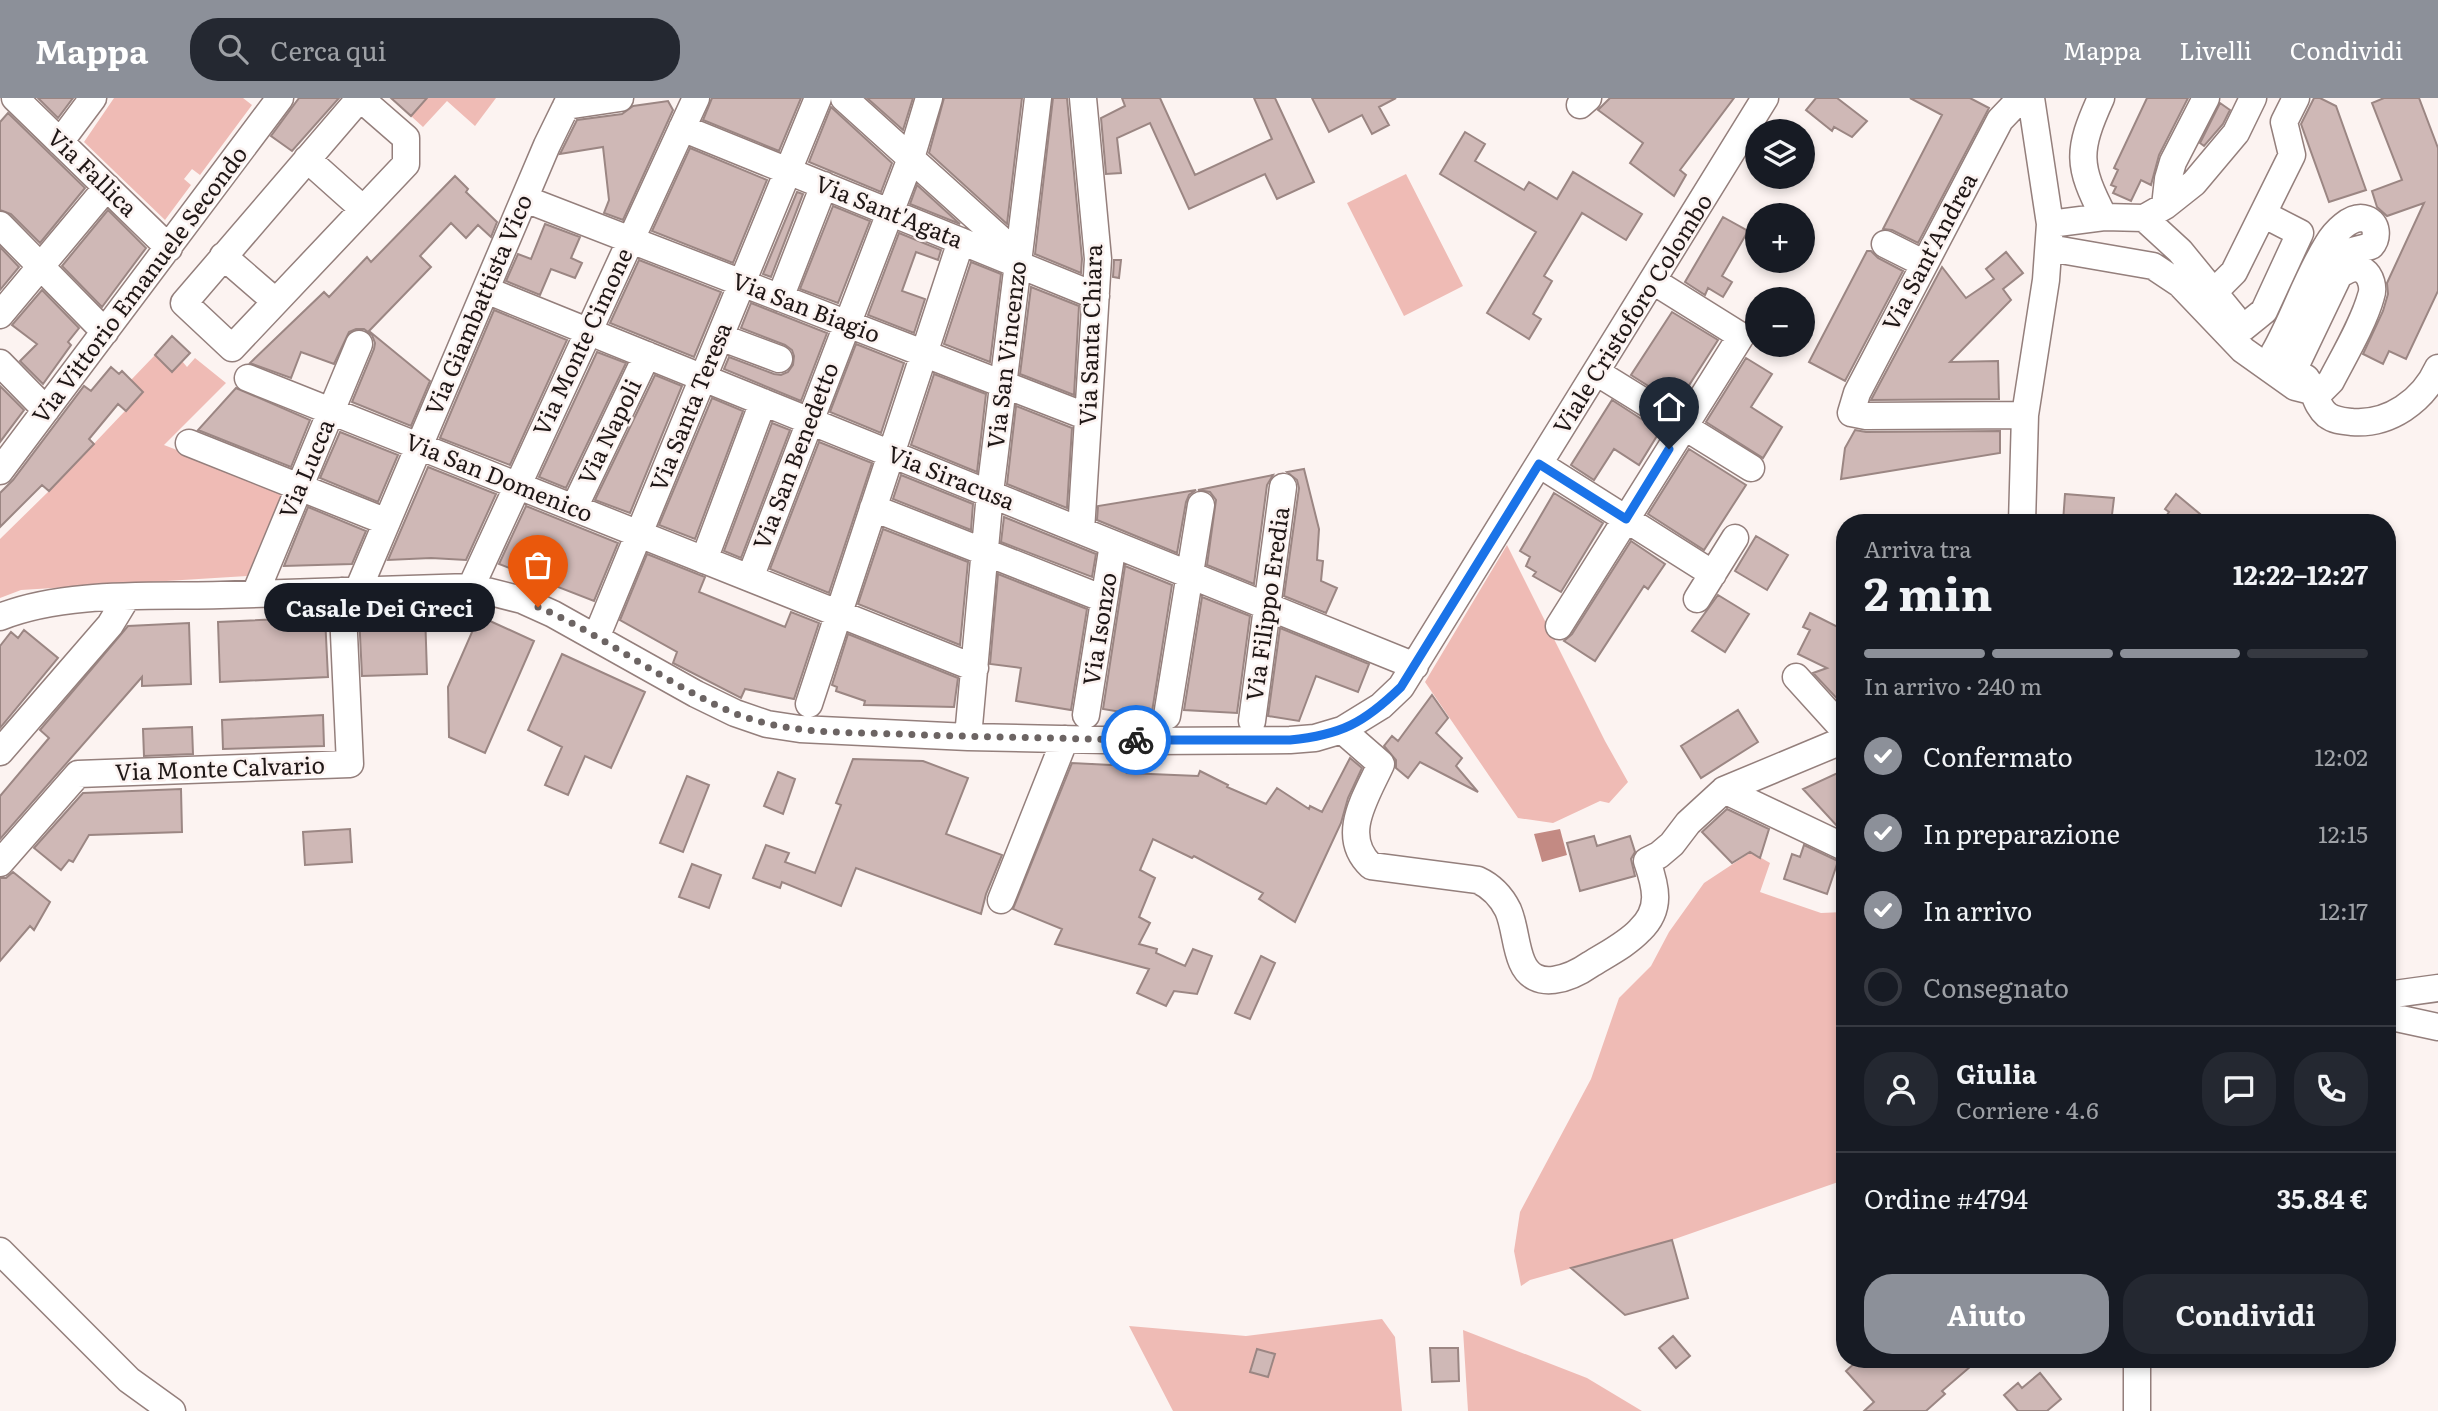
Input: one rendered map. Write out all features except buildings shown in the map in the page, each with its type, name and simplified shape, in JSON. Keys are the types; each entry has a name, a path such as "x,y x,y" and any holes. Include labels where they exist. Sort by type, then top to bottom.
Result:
{"street":[{"path":"0,107 10,98"},
{"name":"Via Fallica","path":"15,98 169,248"},
{"path":"60,142 93,98"},
{"name":"Via Vittorio Emanuele Secondo","path":"0,471 279,98"},
{"path":"360,98 406,138 406,163 232,348 184,303 307,159 360,98"},
{"path":"568,102 620,98"},
{"name":"Via Monte Cimone","path":"471,587 696,98"},
{"name":"Via Santa Teresa","path":"596,638 818,98"},
{"path":"844,98 1009,247 1018,264"},
{"name":"Via San Benedetto","path":"750,578 911,158 929,98"},
{"name":"Via San Vincenzo","path":"968,737 990,494 1038,98"},
{"name":"Via Santa Chiara","path":"1081,531 1098,258 1083,98"},
{"name":"Via Sant'Andrea","path":"2021,98 2000,120 1923,263 1857,393 1851,413 1866,416 2025,415"},
{"path":"2022,514 2025,415 2049,244 2031,98"},
{"path":"2101,98 2088,126 2082,149 2087,185 2104,217"},
{"path":"2154,212 2174,162 2206,98"},
{"path":"2049,244 2104,217 2154,212 2194,183 2236,133 2253,98"},
{"path":"2213,293 2234,272 2292,155 2284,121 2295,98"},
{"name":"Viale Cristoforo Colombo","path":"0,617 19,609 47,603 127,597 471,587 522,600 553,614 696,694 735,713 767,724 800,729 968,737 1315,738 1342,730 1381,706 1401,687 1653,281 1759,101"},
{"name":"Via Giambattista Vico","path":"350,591 387,522 568,102"},
{"name":"Via Sant'Agata","path":"682,128 1096,296"},
{"path":"307,159 363,209"},
{"path":"780,298 824,185"},
{"path":"0,315 107,187"},
{"name":"Via San Biagio","path":"525,198 1088,417"},
{"path":"2154,212 2213,293 2243,327 2283,359 2315,392 2317,403 2327,415 2337,421 2375,421 2394,415 2410,404 2433,380 2438,368"},
{"path":"2243,327 2264,311 2300,233 2263,214"},
{"path":"0,225 105,332"},
{"path":"2049,244 2146,263 2164,272 2180,284 2242,350 2295,387 2315,392 2322,390 2331,380 2372,293 2376,271 2376,239 2366,249 2336,255 2325,268 2283,359"},
{"path":"808,704 961,241"},
{"path":"1885,244 1923,263"},
{"path":"2049,244 2152,279 2184,302 2232,357 2275,388"},
{"path":"223,256 275,301"},
{"path":"2283,359 2339,275 2348,269 2358,268 2370,278 2372,293"},
{"path":"1559,626 1741,336 1653,281"},
{"name":"Via Siracusa","path":"486,290 1415,666"},
{"path":"720,337 779,359"},
{"name":"Via Lucca","path":"255,594 359,344"},
{"name":"Via Napoli","path":"573,508 647,355"},
{"path":"0,363 46,410"},
{"path":"1596,372 1751,468"},
{"name":"Via San Domenico","path":"248,378 975,667"},
{"path":"704,560 763,402"},
{"path":"2025,415 2032,514"},
{"path":"189,443 387,522"},
{"path":"1539,464 1713,574"},
{"name":"Via Filippo Eredia","path":"1252,721 1283,487"},
{"path":"1167,716 1201,505"},
{"path":"873,508 1104,599"},
{"path":"1697,599 1735,538"},
{"name":"Via Isonzo","path":"1086,715 1113,544"},
{"name":"Via Monte Calvario","path":"0,863 78,775 350,764 350,591"},
{"path":"0,752 110,625 127,597"},
{"path":"1796,677 1836,721"},
{"path":"1342,730 1381,764 1356,822 1354,835 1364,859 1371,866 1478,880 1488,884 1500,896 1508,911 1522,963 1528,972 1540,980 1565,978 1578,973 1637,933 1654,911 1656,900 1656,886 1647,861 1672,844 1688,823 1724,790 1836,743"},
{"path":"1001,900 1065,739"},
{"path":"1724,790 1836,843"},
{"path":"2396,994 2438,988"},
{"path":"2396,1014 2438,1011"},
{"path":"2396,1017 2438,1027"},
{"path":"0,1251 129,1380 172,1411"},
{"path":"2137,1368 2137,1411"}],"shaded area":[{"path":"114,98 243,98 252,105 200,175 192,169 184,179 191,185 165,220 84,142"},
{"path":"427,98 496,98 475,126 447,101 423,127 411,116"},
{"path":"1406,174 1463,286 1404,316 1347,203"},
{"path":"155,355 172,371 182,361 187,367 195,358 226,383 164,445 283,491 247,576 21,590 0,598 0,539 143,392 131,380"},
{"path":"1507,545 1628,782 1609,803 1600,801 1553,823 1518,818 1425,682"},
{"path":"1560,829 1567,855 1542,862 1534,834"},
{"path":"1751,852 1770,863 1760,892 1821,913 1836,912 1836,1183 1672,1240 1530,1280 1521,1286 1514,1251 1520,1212 1591,1079 1619,998 1651,966 1669,932 1704,883"},
{"path":"1382,1319 1395,1337 1402,1411 1173,1411 1129,1326 1246,1336"},
{"path":"1463,1330 1587,1378 1642,1411 1468,1411"}],"way so far":[{"path":"538,607 696,694 735,713 767,724 853,733 1136,740"}],"place":[{"name":"Casale Dei Greci","path":"538,607"}],"route":[{"path":"1136,740 1315,738 1342,730 1362,720 1401,687 1539,464 1626,519 1669,449"}]}
